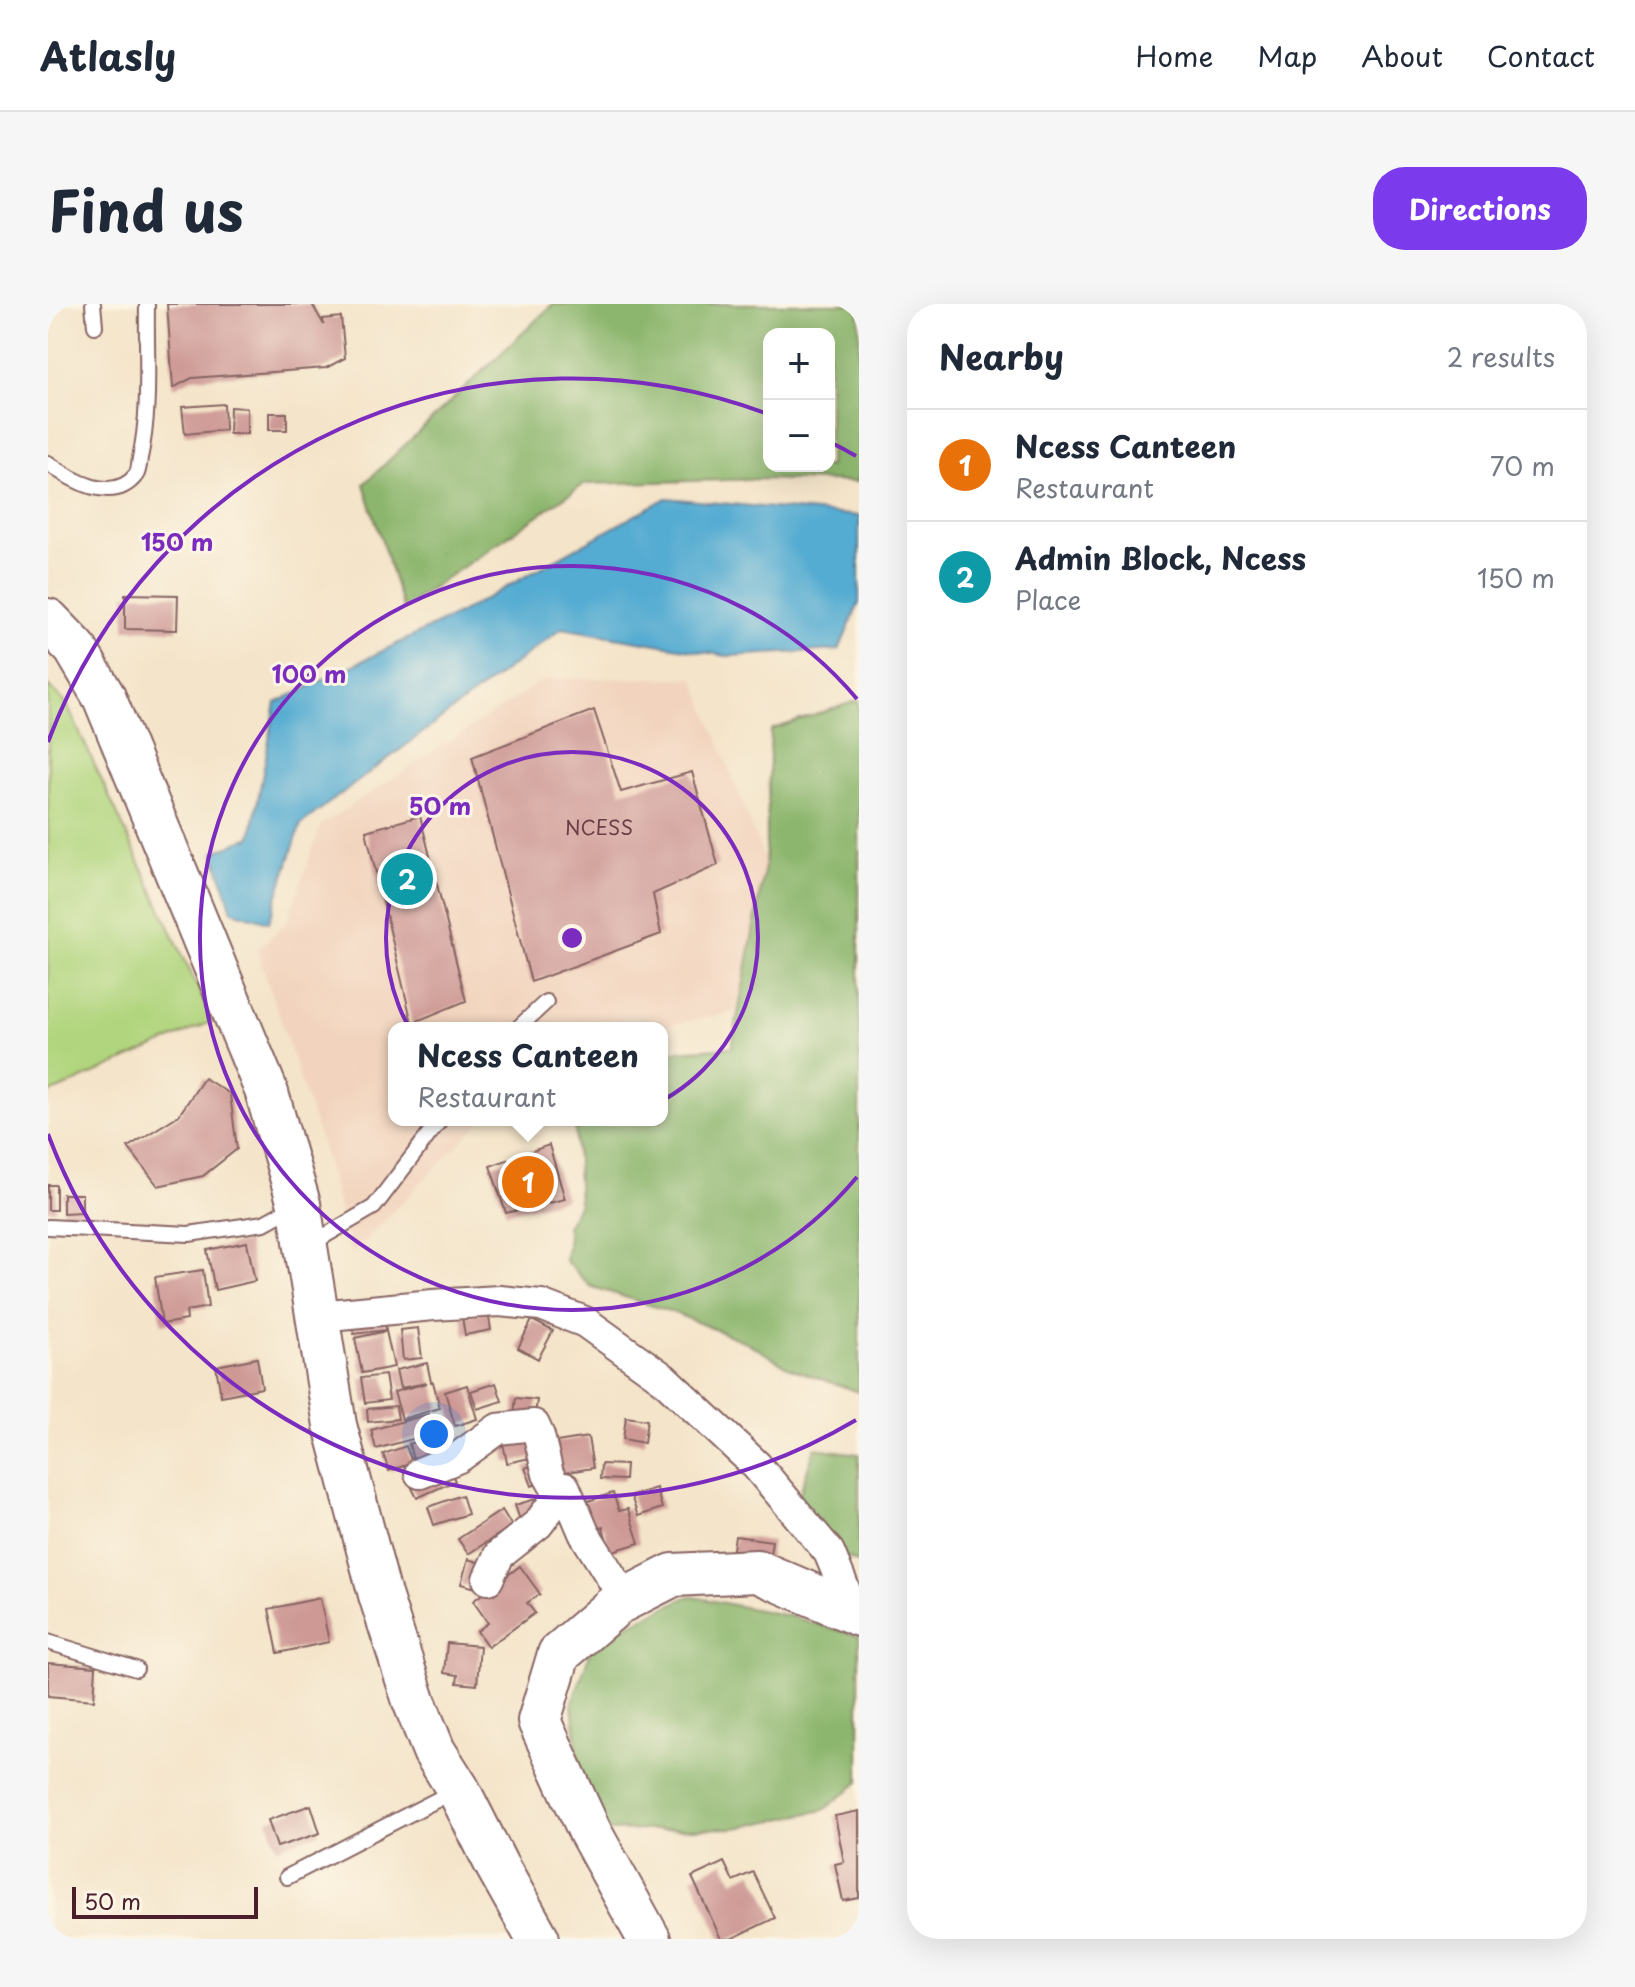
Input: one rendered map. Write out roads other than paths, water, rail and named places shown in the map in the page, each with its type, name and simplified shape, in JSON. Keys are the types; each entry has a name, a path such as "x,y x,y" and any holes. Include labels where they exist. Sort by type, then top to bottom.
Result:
{"main road":[{"path":"48,620 75,648 104,697 266,1090 299,1204 335,1425 380,1595 414,1701 434,1751 458,1789 538,1939"},
{"path":"649,1939 590,1832 539,1721 559,1654 618,1603 673,1575 757,1571 856,1614"}],"street":[{"path":"319,1316 499,1301 541,1305 585,1322 663,1378 756,1465 829,1552 856,1614"},
{"path":"420,1473 459,1457 498,1429 534,1425 548,1474 560,1495"},
{"path":"488,1579 499,1555 538,1524 565,1488 584,1533 625,1599"}],"lane":[{"path":"93,304 95,326"},
{"path":"50,463 88,487 107,490 124,485 137,473 146,429 147,304"},
{"path":"524,1022 546,1002"},
{"path":"305,1247 374,1207 435,1126"},
{"path":"48,1227 189,1234 264,1223 299,1204"},
{"path":"48,1642 136,1669"},
{"path":"287,1877 458,1789"}],"water":[{"path":"666,498 859,516 859,603 839,650 727,656 562,628 301,824 269,922 232,911 214,852 251,837 276,703 460,613"}],"place":[{"name":"Admin Block, Ncess","path":"407,879"},
{"name":"Ncess Canteen","path":"528,1182"}]}
